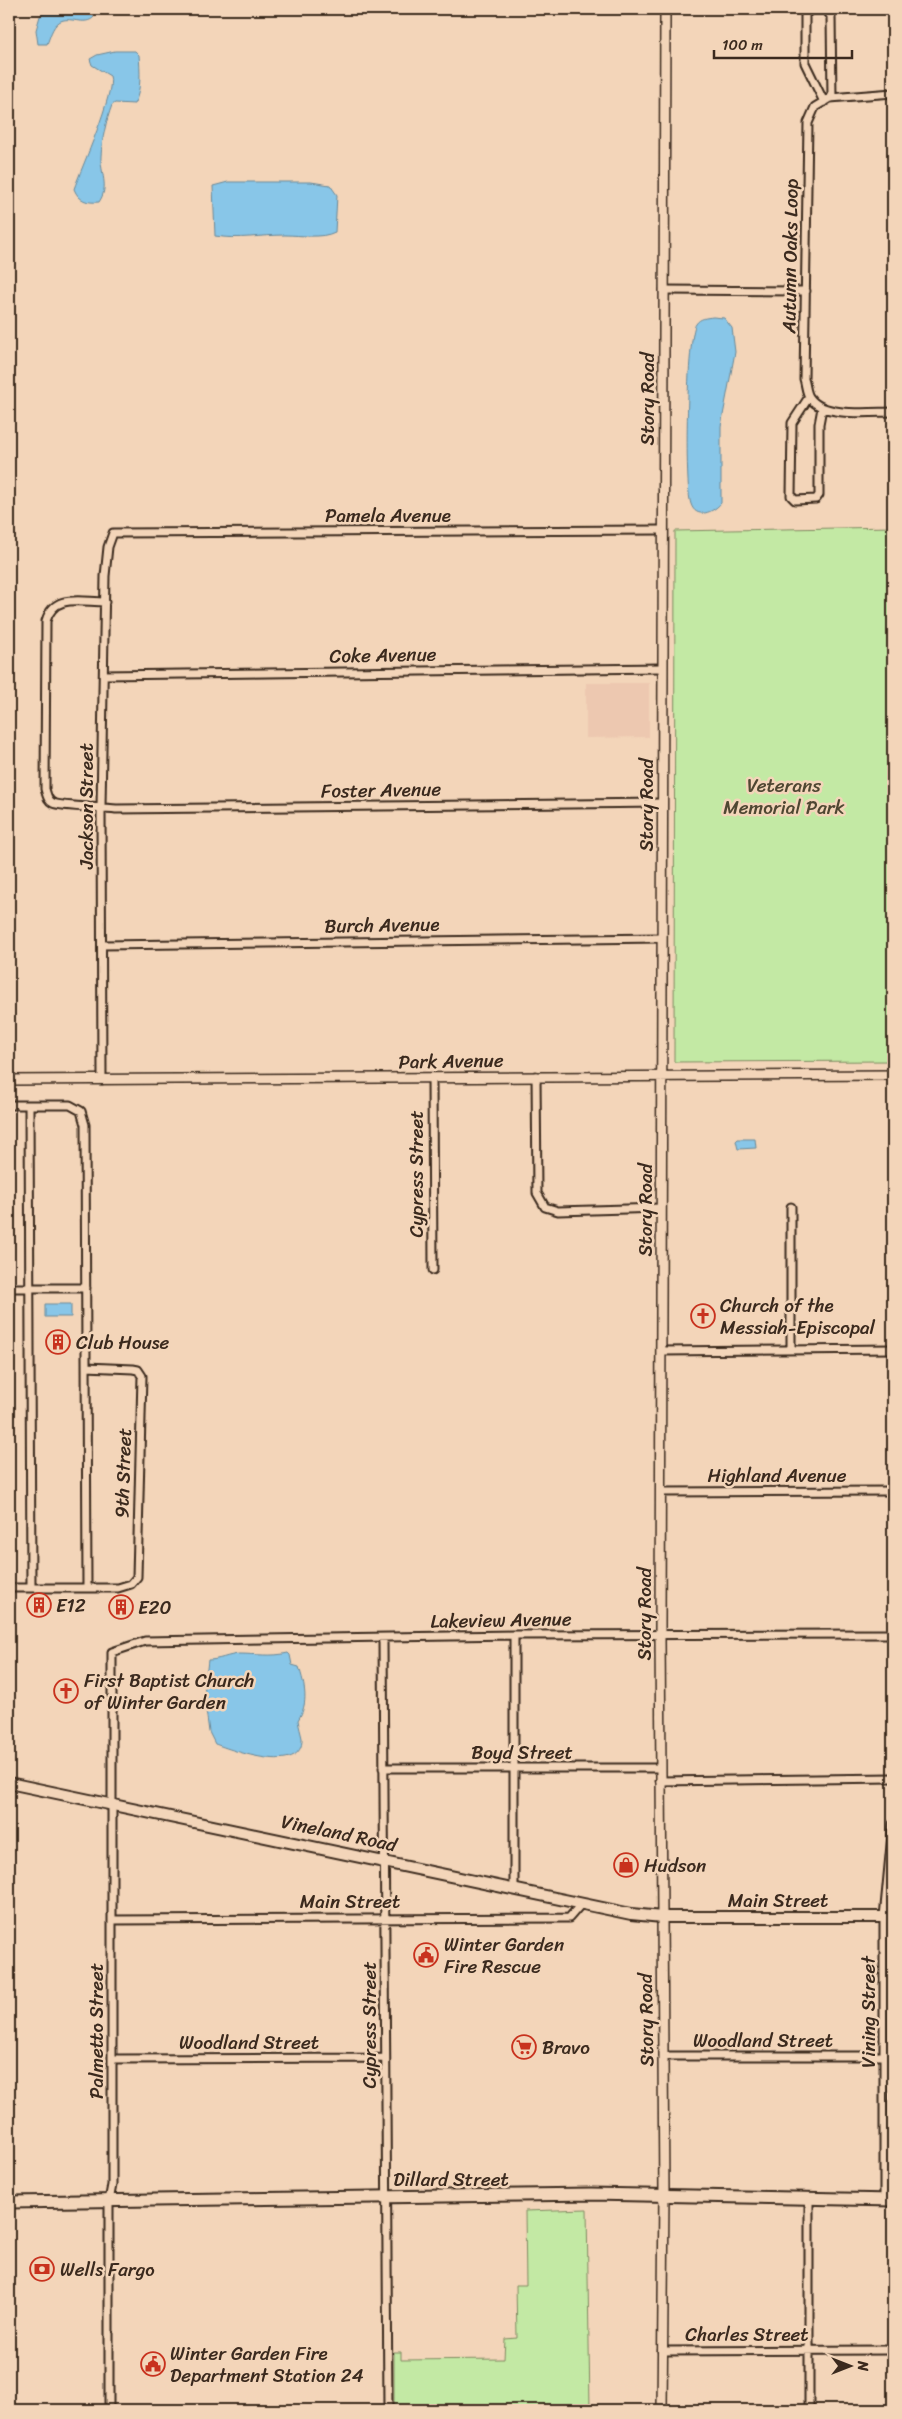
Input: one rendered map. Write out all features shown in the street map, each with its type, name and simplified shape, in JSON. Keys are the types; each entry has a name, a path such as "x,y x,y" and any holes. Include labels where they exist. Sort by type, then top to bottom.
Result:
{"main road":[{"name":"Vineland Road","path":"9,1784 385,1861 631,1914 662,1917"},
{"name":"Main Street","path":"662,1917 888,1917"},
{"name":"Dillard Street","path":"9,2202 664,2194 889,2200"}],"street":[{"name":"Story Road","path":"662,2410 664,2194 660,1636 665,9"},
{"path":"824,102 805,63 805,15 810,10 826,10 831,16 832,98"},
{"name":"Autumn Oaks Loop","path":"809,398 804,379 808,123 816,107 832,98 893,93"},
{"path":"664,290 806,291"},
{"path":"822,408 819,424 819,494 816,499 795,500 792,496 792,423 809,398 822,408 836,411 893,412"},
{"name":"Pamela Avenue","path":"113,533 662,530"},
{"name":"Jackson Street","path":"102,1080 104,602 108,547 113,533"},
{"name":"Foster Avenue","path":"104,602 64,601 56,604 49,611 46,621 45,790 47,798 62,806 136,809 662,803"},
{"name":"Coke Avenue","path":"104,675 662,668"},
{"name":"Burch Avenue","path":"102,945 662,938"},
{"name":"Park Avenue","path":"9,1080 893,1075"},
{"path":"536,1076 537,1194 545,1207 558,1211 661,1208"},
{"name":"Cypress Street","path":"432,1078 433,1270"},
{"path":"9,1105 70,1105 81,1111 84,1118 87,1588 9,1588"},
{"path":"29,1106 30,1588"},
{"path":"791,1207 791,1350"},
{"path":"9,1288 86,1288"},
{"path":"661,1351 893,1349"},
{"name":"9th Street","path":"86,1367 133,1369 138,1370 142,1376 137,1577 131,1584 118,1588 87,1588"},
{"name":"Highland Avenue","path":"661,1492 893,1491"},
{"name":"Lakeview Avenue","path":"112,1652 145,1641 383,1639 514,1635 893,1634"},
{"path":"514,1635 514,1889"},
{"name":"Cypress Street","path":"383,1639 388,2410"},
{"name":"Palmetto Street","path":"109,2410 109,2201 112,2185 113,2059 112,1652"},
{"name":"Boyd Street","path":"383,1768 660,1768"},
{"path":"660,1781 893,1778"},
{"name":"Vining Street","path":"889,2200 885,2056 888,1917 893,1824"},
{"name":"Main Street","path":"112,1920 569,1918 582,1903"},
{"name":"Woodland Street","path":"663,2056 893,2056"},
{"name":"Woodland Street","path":"113,2059 385,2058"},
{"path":"809,2198 809,2410"},
{"name":"Charles Street","path":"662,2351 893,2350"}],"shaded area":[{"path":"586,683 649,683 649,737 586,738"}],"green space":[{"name":"Veterans Memorial Park","path":"893,527 893,1061 674,1062 675,531"},
{"path":"587,2209 590,2410 394,2410 394,2352 401,2352 401,2360 504,2359 505,2339 517,2338 516,2285 526,2285 525,2211"}],"water":[{"path":"67,9 91,13 94,17 86,21 63,20 53,29 47,44 38,44 36,30 40,16 51,10"},
{"path":"115,51 135,51 139,55 140,80 138,93 134,104 115,103 112,105 102,150 101,162 104,190 99,202 91,202 81,199 74,189 103,113 108,97 110,76 92,65 90,59 97,55"},
{"path":"228,182 311,182 330,185 337,195 335,232 317,236 285,235 233,238 215,236 213,186"},
{"path":"724,318 732,328 735,352 721,426 721,503 710,511 701,513 693,509 689,492 687,442 690,355 696,324 701,319"},
{"path":"738,1139 755,1139 756,1148 738,1149 736,1141"},
{"path":"45,1304 71,1304 71,1317 45,1317"},
{"path":"288,1653 292,1665 299,1667 305,1694 304,1707 298,1720 302,1738 300,1750 292,1756 280,1759 251,1755 215,1744 209,1732 204,1695 208,1660 239,1654 270,1655"}],"place":[{"name":"Church of the Messiah-Episcopal","path":"703,1316"},
{"name":"Club House","path":"58,1342"},
{"name":"E12","path":"39,1605"},
{"name":"E20","path":"121,1607"},
{"name":"First Baptist Church of Winter Garden","path":"66,1691"},
{"name":"Hudson","path":"626,1865"},
{"name":"Winter Garden Fire Rescue","path":"426,1955"},
{"name":"Bravo","path":"524,2047"},
{"name":"Wells Fargo","path":"42,2269"},
{"name":"Winter Garden Fire Department Station 24","path":"153,2364"}]}
